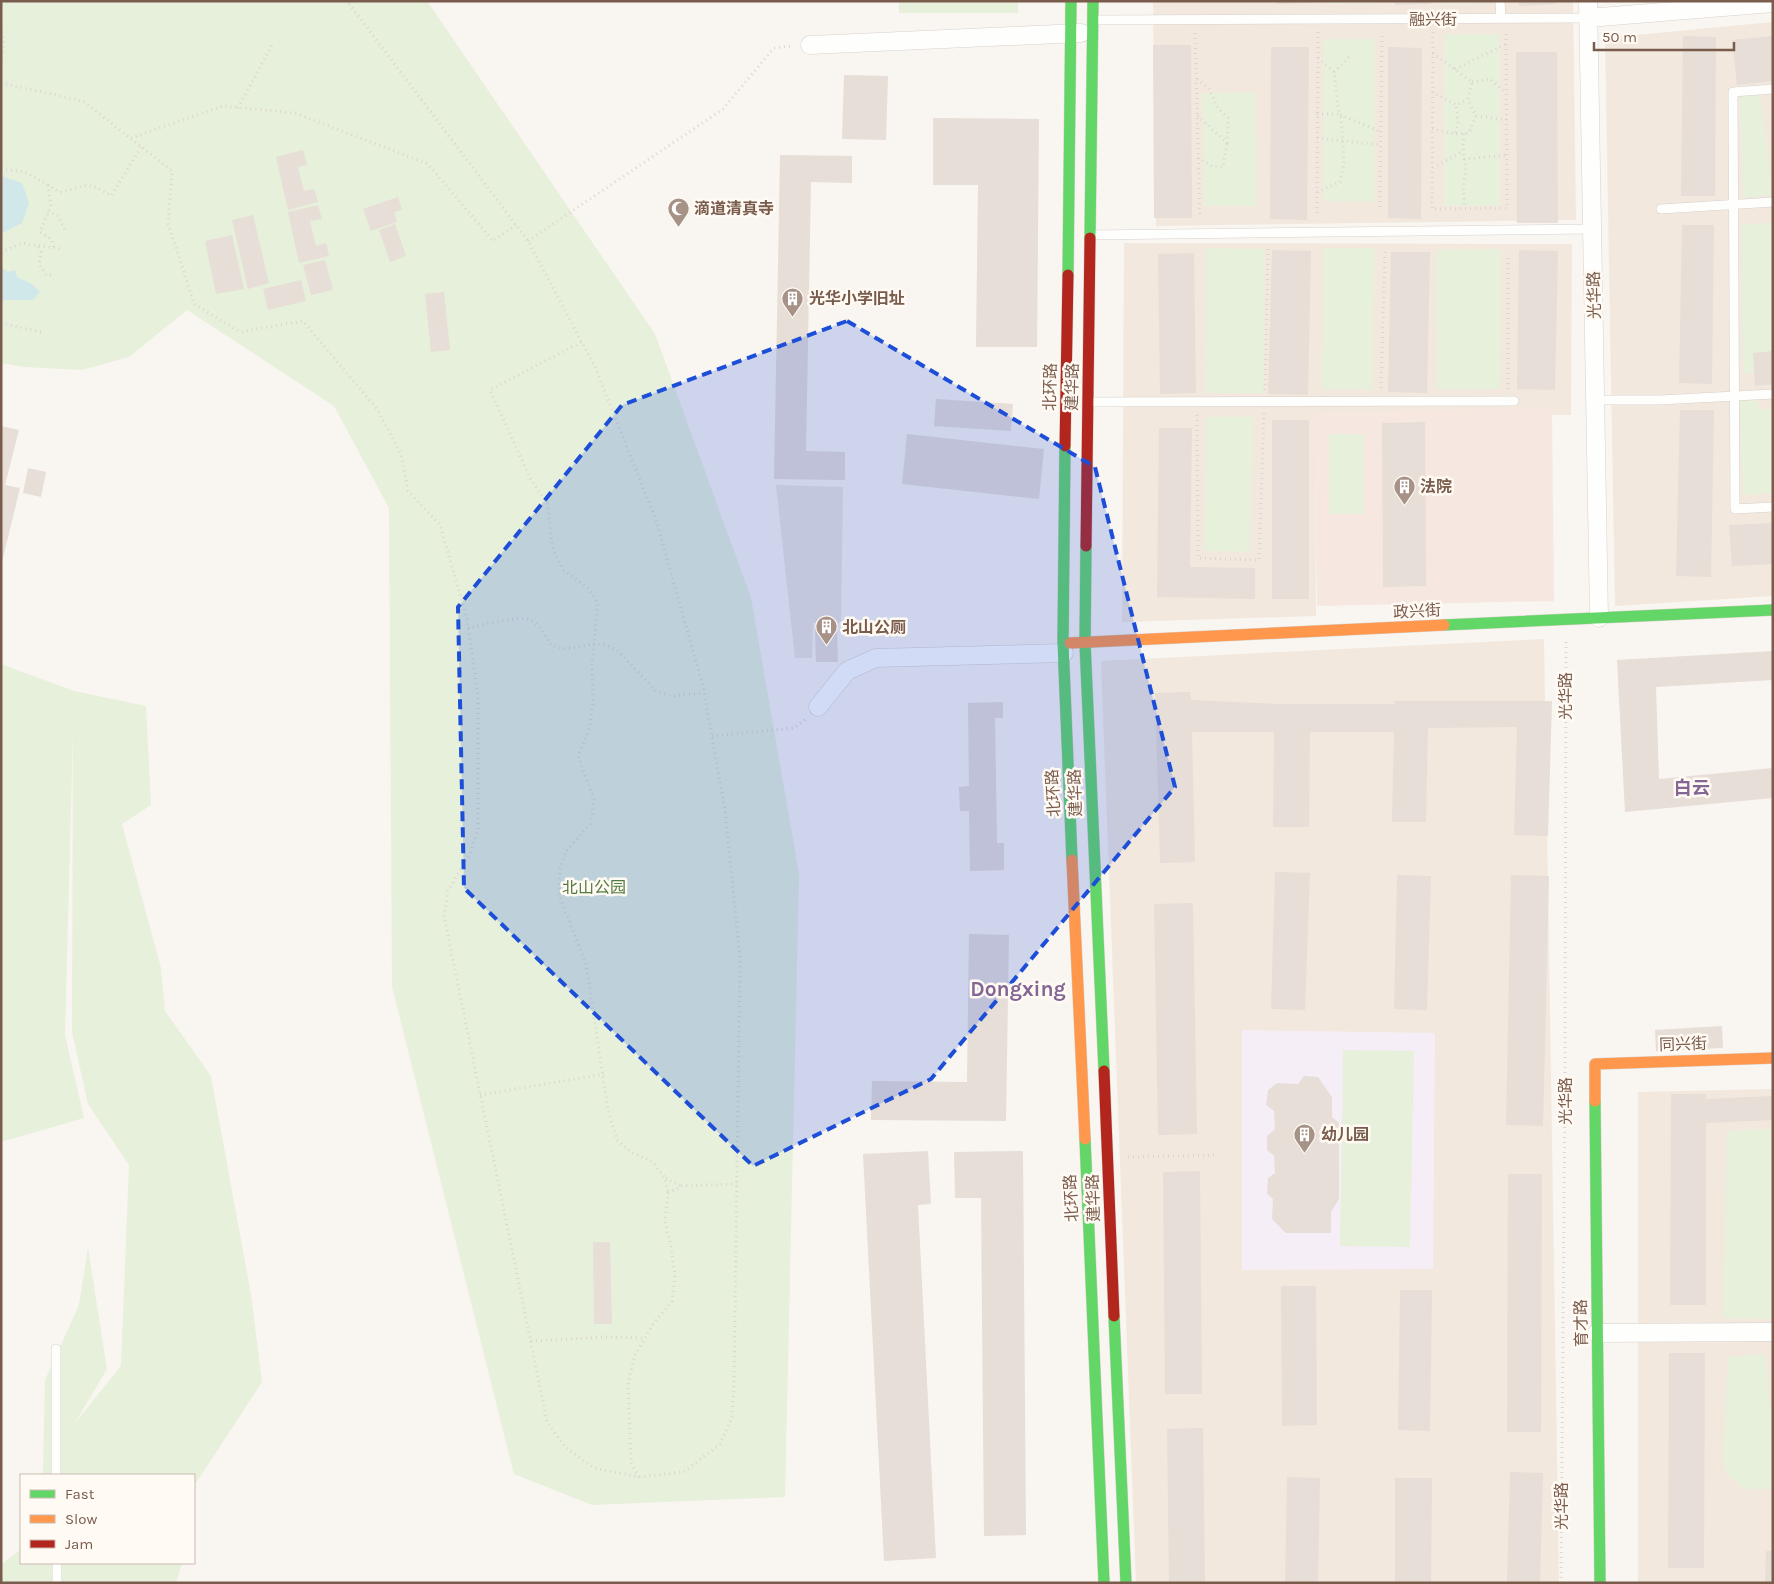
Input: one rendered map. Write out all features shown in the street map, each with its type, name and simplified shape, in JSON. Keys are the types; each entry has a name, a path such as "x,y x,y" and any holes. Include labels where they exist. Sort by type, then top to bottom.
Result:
{"street":[{"name":"北环路","path":"1070,1 1079,236 1063,648 1104,1583"},
{"name":"建华路","path":"1093,1 1079,236 1088,402 1085,643 1126,1583"},
{"name":"融兴街","path":"1588,10 1773,3"},
{"name":"光华路","path":"1588,10 1599,618"},
{"path":"810,45 1070,34 1092,26"},
{"name":"政兴街","path":"1063,648 1085,643 1773,610"},
{"path":"818,707 847,671 876,658 1063,648"},
{"name":"同兴街","path":"1594,1064 1773,1058"},
{"name":"育才路","path":"1594,1064 1600,1583"},
{"path":"1597,1333 1773,1332"}],"lane":[{"path":"1500,1 1503,19"},
{"name":"融兴街","path":"1092,26 1194,20 1503,19 1588,10"},
{"path":"1773,89 1733,92 1735,509 1773,507"},
{"path":"1661,209 1773,202"},
{"path":"1079,236 1592,230"},
{"path":"1596,400 1660,400 1773,394"},
{"path":"1088,402 1511,401"},
{"path":"56,1350 56,1474"},
{"path":"57,1564 57,1583"}],"path":[{"path":"1,84 83,101 172,171 168,223 194,304 240,332 303,321 377,409 402,454 408,491 440,525 468,628 478,696 478,830 470,854 448,891 444,916 548,1422 565,1447 594,1468 639,1477 684,1472 720,1444 732,1417 740,958 726,810 704,693 656,520 594,367 528,241 347,1"},
{"path":"1317,213 1318,19"},
{"path":"1380,207 1382,19"},
{"path":"1433,19 1432,208 1507,208 1506,44 1503,19"},
{"path":"1194,20 1200,218"},
{"path":"1,32 4,42 1,66"},
{"path":"238,108 273,43"},
{"path":"1455,69 1506,44"},
{"path":"528,241 723,109 774,48 810,45"},
{"path":"1433,53 1472,82 1490,79 1506,92"},
{"path":"1334,72 1350,56"},
{"path":"1317,192 1340,182 1344,163 1334,72 1318,58"},
{"path":"1196,78 1210,89 1218,108 1228,118 1223,167 1212,167 1198,158"},
{"path":"1432,128 1455,134 1469,133 1476,116 1468,100 1472,82"},
{"path":"1432,92 1456,104 1468,100"},
{"path":"1455,134 1458,123 1456,104"},
{"path":"130,138 223,106 295,113 428,164 493,241 516,225"},
{"path":"1317,114 1340,115 1381,132"},
{"path":"1197,115 1226,143"},
{"path":"1476,116 1507,120"},
{"path":"1464,134 1462,151 1466,171 1463,188 1464,208"},
{"path":"1317,138 1381,145"},
{"path":"1,169 25,172 60,192 84,184 98,187 111,196 141,147"},
{"path":"1432,168 1462,151"},
{"path":"1464,160 1507,155"},
{"path":"48,184 51,206 40,232 52,240 54,248"},
{"path":"48,211 58,216 66,232"},
{"path":"1,252 22,243 38,247 62,249"},
{"path":"38,247 41,252 39,264 42,270 46,275 55,275"},
{"path":"1381,401 1385,249"},
{"path":"1197,402 1198,558 1259,560 1268,250"},
{"path":"1508,255 1511,401"},
{"path":"1,323 41,332"},
{"path":"581,342 490,390 531,480 548,504 552,545 563,570 588,588 598,603 593,644 593,703 589,730 578,756 594,799 592,816 590,824 566,851 560,869 559,895 586,964 608,1110 617,1140 631,1152 652,1161 665,1178 668,1193 665,1222 671,1245 675,1276 672,1302 645,1338 635,1355 628,1383 631,1463 639,1477"},
{"path":"468,628 518,618 531,620 542,630 551,645 566,649 593,644 607,646 618,651 656,691 671,696 704,693"},
{"name":"光华路","path":"1561,1583 1566,620"},
{"path":"712,736 794,728 818,707"},
{"path":"480,1095 604,1074"},
{"path":"1108,1158 1214,1155"},
{"path":"665,1178 682,1186"},
{"path":"668,1193 682,1186 736,1184"},
{"path":"531,1342 604,1337 645,1338"}],"highlighted area":[{"path":"847,321 1095,467 1175,787 931,1079 753,1166 464,888 458,607 622,405"}],"shaded area":[{"path":"1153,1 1573,1 1576,220 1156,226"},
{"path":"1773,22 1773,596 1615,606 1605,38"},
{"path":"1124,243 1572,244 1571,415 1315,412 1316,616 1122,622"},
{"path":"1552,408 1554,601 1317,606 1314,412"},
{"path":"776,485 843,487 841,623 813,623 812,658 795,658"},
{"path":"1544,639 1559,1583 1136,1583 1101,661"},
{"path":"1242,1030 1435,1033 1433,1269 1242,1270"},
{"path":"1773,1089 1773,1583 1638,1583 1638,1092"}],"green space":[{"name":"北山公园","path":"1,1 427,1 655,334 751,598 799,874 785,1497 592,1505 514,1474 392,986 389,508 334,406 187,310 129,357 82,370 24,367 1,363"},
{"path":"899,1 1018,1 1018,13 899,13"},
{"path":"1326,1 1377,1 1377,3 1326,4"},
{"path":"1444,1 1488,1 1488,3 1444,4"},
{"path":"1444,34 1500,34 1500,206 1444,206"},
{"path":"1324,39 1375,39 1374,202 1323,201"},
{"path":"1255,92 1257,206 1204,206 1202,93"},
{"path":"1760,94 1770,175 1770,195 1743,198 1740,97"},
{"path":"1773,222 1773,351 1753,353 1754,373 1743,374 1741,225"},
{"path":"1206,248 1265,249 1264,393 1205,393"},
{"path":"1323,248 1374,248 1373,390 1322,389"},
{"path":"1501,249 1500,389 1437,389 1437,250"},
{"path":"1740,401 1758,401 1759,410 1773,408 1773,493 1743,495"},
{"path":"1206,417 1253,417 1250,552 1204,551"},
{"path":"1329,434 1364,434 1364,514 1329,514"},
{"path":"1,664 74,691 146,706 151,805 122,824 161,968 165,1011 211,1076 251,1295 262,1382 195,1484 195,1474 43,1474 45,1380 79,1305 88,1248 107,1369 75,1423 121,1366 129,1165 88,1104 72,1032 73,732 65,1035 84,1118 1,1142"},
{"path":"1343,1050 1414,1051 1410,1247 1340,1246"},
{"path":"1773,1129 1773,1319 1723,1318 1727,1131"},
{"path":"1765,1354 1769,1407 1773,1407 1773,1489 1745,1489 1727,1474 1723,1462 1728,1357"},
{"path":"20,1550 20,1564 182,1564 176,1583 1,1583 1,1565"}],"water":[{"path":"1,176 22,183 29,203 22,223 1,234"},
{"path":"1,267 8,272 15,270 17,277 30,283 40,292 33,300 1,300"}],"building":[{"path":"1276,1 1312,1 1312,3 1276,4"},
{"path":"1394,1 1431,1 1431,4 1395,5"},
{"path":"1519,1 1556,1 1556,4 1519,6"},
{"path":"1683,36 1716,37 1715,196 1681,196"},
{"path":"1773,36 1773,81 1737,85 1732,40"},
{"path":"1153,45 1191,45 1192,218 1154,218"},
{"path":"1271,47 1309,47 1307,220 1270,219"},
{"path":"1388,47 1422,48 1421,219 1388,218"},
{"path":"1516,52 1557,52 1558,223 1517,223"},
{"path":"844,75 888,76 886,140 842,139"},
{"path":"933,118 1039,119 1037,347 976,347 978,185 933,185"},
{"path":"303,150 307,165 298,167 304,191 314,189 318,202 288,210 276,157"},
{"name":"光华小学旧址","path":"780,155 852,156 852,183 811,182 806,451 845,452 845,480 774,479"},
{"path":"398,197 402,210 394,212 397,222 371,231 363,209"},
{"path":"318,205 322,219 310,221 316,246 326,243 329,256 299,263 288,212"},
{"path":"253,215 269,283 248,289 232,220"},
{"path":"395,224 406,256 390,262 379,230"},
{"path":"1682,225 1714,225 1712,384 1679,383"},
{"path":"232,235 244,289 216,294 205,241"},
{"path":"1272,250 1311,251 1308,395 1268,394"},
{"path":"1519,250 1558,251 1555,390 1517,389"},
{"path":"1391,252 1430,252 1427,393 1388,392"},
{"path":"1194,253 1196,393 1160,394 1158,254"},
{"path":"325,260 333,290 311,295 303,265"},
{"path":"301,280 306,301 268,310 263,289"},
{"path":"444,292 450,350 431,352 425,294"},
{"path":"1773,351 1773,384 1755,386 1753,353"},
{"path":"936,399 1013,404 1011,431 934,426"},
{"path":"1680,410 1714,410 1711,577 1676,576"},
{"path":"1272,420 1309,420 1309,599 1272,599"},
{"name":"法院","path":"1425,422 1426,586 1383,587 1382,423"},
{"path":"1,426 19,430 5,485 20,488 2,562"},
{"path":"1159,428 1192,428 1190,567 1255,568 1255,599 1157,597"},
{"path":"907,434 1044,449 1039,499 902,484"},
{"path":"28,468 46,472 41,497 23,493"},
{"path":"1773,523 1773,564 1732,566 1729,525"},
{"name":"北山公厕","path":"815,629 837,629 838,662 816,662"},
{"path":"1773,651 1773,680 1656,687 1659,779 1773,768 1773,798 1625,812 1617,660"},
{"path":"1190,692 1191,700 1275,704 1394,704 1394,701 1552,701 1548,836 1514,835 1517,727 1428,728 1426,822 1392,822 1394,732 1310,732 1309,827 1273,827 1274,732 1192,732 1195,862 1160,863 1155,693"},
{"path":"1003,702 1003,718 995,718 997,843 1004,843 1004,870 970,871 969,811 960,811 959,787 969,786 968,703"},
{"path":"1275,872 1310,873 1305,1010 1271,1009"},
{"path":"1397,875 1431,876 1427,1010 1394,1009"},
{"path":"1511,875 1549,876 1543,1126 1506,1125"},
{"path":"1193,903 1197,1134 1158,1135 1154,904"},
{"path":"969,934 1009,935 1006,1121 871,1120 872,1081 967,1082"},
{"path":"1722,1026 1723,1048 1656,1051 1655,1030"},
{"name":"幼儿园","path":"1304,1076 1318,1077 1332,1097 1332,1117 1339,1123 1339,1199 1331,1212 1331,1233 1286,1233 1272,1219 1273,1199 1267,1194 1268,1178 1275,1173 1274,1156 1267,1150 1267,1136 1275,1129 1274,1111 1266,1105 1268,1090 1277,1083 1298,1084"},
{"path":"1671,1094 1706,1094 1706,1099 1773,1096 1773,1120 1706,1123 1706,1305 1670,1305"},
{"path":"928,1151 931,1204 918,1205 936,1558 884,1561 863,1154"},
{"path":"1023,1151 1026,1535 984,1536 981,1198 955,1198 954,1152"},
{"path":"1200,1171 1202,1394 1165,1394 1163,1172"},
{"path":"1508,1174 1542,1174 1541,1432 1507,1432"},
{"path":"593,1242 610,1242 612,1324 594,1324"},
{"path":"1281,1286 1316,1286 1317,1425 1282,1426"},
{"path":"1400,1290 1432,1290 1430,1431 1398,1430"},
{"path":"1669,1353 1705,1353 1704,1568 1668,1568"},
{"path":"1203,1428 1205,1583 1169,1583 1167,1429"},
{"path":"1510,1472 1543,1473 1540,1583 1507,1583"},
{"path":"1287,1477 1320,1478 1318,1583 1285,1583"},
{"path":"1395,1478 1432,1478 1431,1583 1395,1583"},
{"path":"1766,1551 1773,1551 1773,1583 1765,1583"}],"traffic: fast":[{"path":"1068,275 1071,1"},
{"path":"1090,238 1093,1"},
{"path":"1065,446 1063,643 1072,860"},
{"path":"1086,546 1085,643 1104,1071"},
{"path":"1444,625 1773,610"},
{"path":"1595,1101 1600,1583"},
{"path":"1085,1139 1104,1583"},
{"path":"1114,1316 1126,1583"}],"traffic: slow":[{"path":"1070,643 1444,625"},
{"path":"1072,860 1085,1139"},
{"path":"1595,1101 1595,1064 1773,1058"}],"traffic: jam":[{"path":"1086,546 1090,238"},
{"path":"1065,446 1068,275"},
{"path":"1104,1071 1114,1316"}],"place":[{"name":"滴道清真寺","path":"678,227"},
{"name":"光华小学旧址","path":"793,317"},
{"name":"法院","path":"1404,505"},
{"name":"北山公厕","path":"826,646"},
{"name":"幼儿园","path":"1305,1153"}],"district":[{"name":"白云","path":"1692,788"},
{"name":"Dongxing","path":"1018,989"}]}
